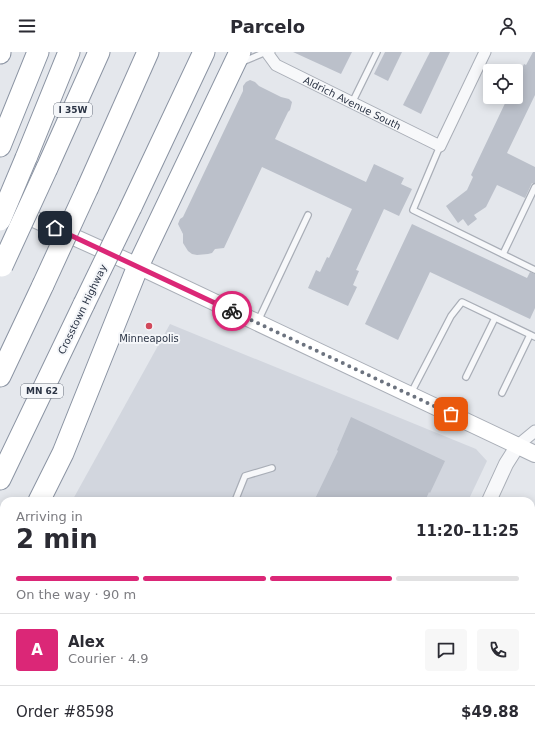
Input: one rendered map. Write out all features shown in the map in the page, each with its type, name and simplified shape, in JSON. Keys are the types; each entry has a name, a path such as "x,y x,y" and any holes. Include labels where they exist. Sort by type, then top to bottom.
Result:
{"highway":[{"path":"0,146 38,52"},
{"path":"0,220 69,52"},
{"name":"I 35W","path":"1,267 99,52"},
{"path":"0,376 88,187 148,52"},
{"name":"Crosstown Highway","path":"0,478 204,52"},
{"path":"41,497 64,453 138,266 237,58"}],"main road":[{"path":"0,203 138,266 535,454"}],"street":[{"path":"440,146 485,52"},
{"name":"Aldrich Avenue South","path":"268,53 276,65 352,104 440,146"},
{"path":"491,497 506,464 518,446 535,431"}],"lane":[{"path":"352,104 377,52"},
{"path":"237,58 268,53"},
{"path":"440,146 413,210 535,270"},
{"path":"503,254 535,187"},
{"path":"257,323 308,215"},
{"path":"410,395 451,316 462,302 533,336 502,392"},
{"path":"466,377 495,318"},
{"path":"237,497 246,476 272,468"}],"shaded area":[{"path":"170,324 476,449 487,461 470,497 74,497"}],"building":[{"path":"293,52 352,52 341,74"},
{"path":"385,52 402,52 388,81 374,74"},
{"path":"430,52 450,52 421,114 403,105"},
{"path":"533,52 535,52 535,95 507,153 535,167 535,183 532,183 525,198 497,185 486,207 474,215 477,219 468,226 463,219 458,223 446,206 467,190 473,177 471,175 505,104 523,104 523,66 524,64 526,65"},
{"path":"250,80 281,97 289,99 292,102 290,110 275,139 366,182 374,164 404,178 401,184 412,189 399,216 384,209 356,270 359,271 353,285 357,287 348,306 308,288 316,270 320,272 327,257 329,258 352,209 262,167 224,248 215,249 212,253 197,255 188,251 183,243 183,234 178,224 180,219 183,217 243,91 243,86"},
{"path":"412,224 527,278 530,272 535,274 535,308 530,319 430,272 398,340 365,324"},
{"path":"351,417 445,461 427,497 316,497 338,451 337,450"}],"way so far":[{"path":"232,311 451,414"}],"place":[{"name":"Minneapolis","path":"149,326"}],"route":[{"path":"55,228 232,311"}]}
